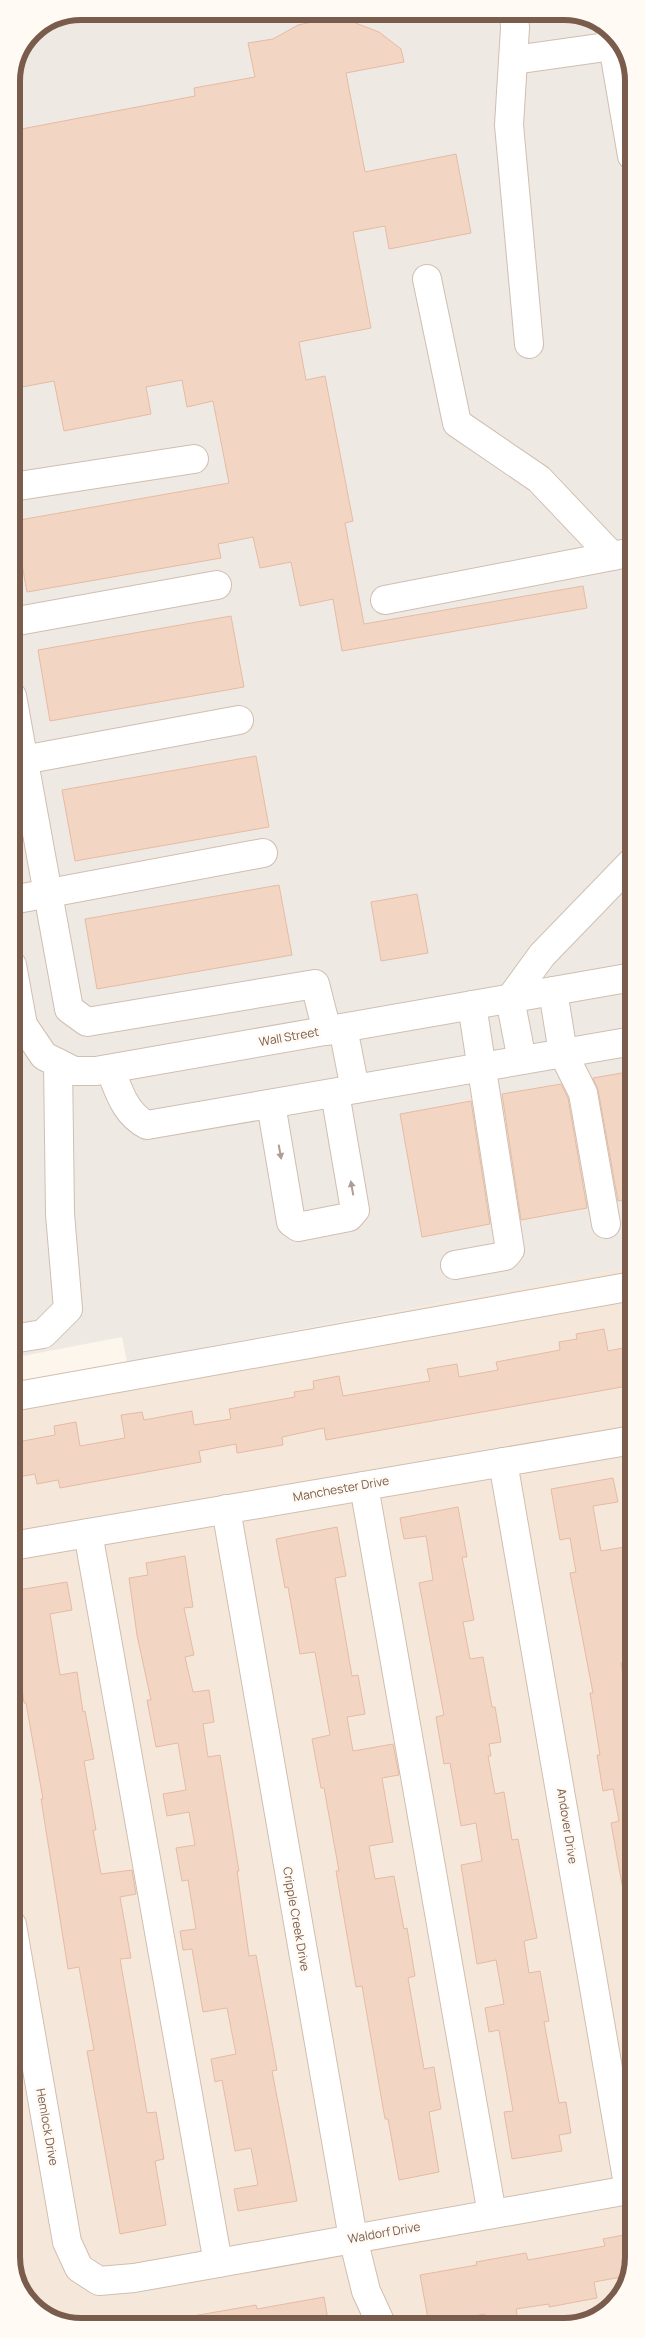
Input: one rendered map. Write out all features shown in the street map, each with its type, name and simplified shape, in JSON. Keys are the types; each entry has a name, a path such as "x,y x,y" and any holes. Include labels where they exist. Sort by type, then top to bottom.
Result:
{"street":[{"path":"515,20 509,125 529,344"},
{"path":"514,60 607,38"},
{"path":"613,46 625,114"},
{"path":"427,279 456,424 539,479 622,554"},
{"path":"20,486 194,459"},
{"path":"385,600 622,554"},
{"path":"20,621 217,585"},
{"path":"23,760 239,720"},
{"path":"20,743 69,1009 87,1022 315,984 335,1029 345,1091 355,1210 349,1218 298,1226 292,1222 271,1104"},
{"path":"20,899 262,853"},
{"path":"522,1060 510,999 542,955 625,868"},
{"name":"Wall Street","path":"20,1013 22,1025 44,1056 74,1070 96,1072 625,978"},
{"path":"553,991 563,1053 583,1093 606,1224"},
{"path":"455,1265 504,1256 510,1250 472,1005"},
{"path":"110,1069 125,1106 139,1121 147,1125 625,1042"},
{"path":"20,1338 42,1334 68,1308 60,1214 58,1063"},
{"path":"20,1396 625,1287"},
{"name":"Manchester Drive","path":"20,1545 625,1441"},
{"name":"Andover Drive","path":"503,1462 561,1788 590,1976 625,2154"},
{"path":"364,1486 492,2214"},
{"name":"Cripple Creek Drive","path":"226,1509 353,2238 366,2291 378,2318"},
{"path":"88,1533 218,2263"},
{"name":"Hemlock Drive","path":"20,1971 67,2242 79,2268 99,2281 134,2278"},
{"name":"Waldorf Drive","path":"134,2278 625,2191"}],"shaded area":[{"path":"80,20 568,20 580,22 598,30 617,50 624,69 625,80 625,1269 127,1362 122,1337 20,1356 20,80 25,57 30,47 47,30 69,21"},
{"path":"625,1269 625,2258 622,2277 617,2288 595,2310 584,2315 564,2318 77,2318 50,2310 28,2288 23,2277 20,2258 20,1382"}],"building":[{"path":"320,20 353,22 379,32 401,49 404,62 346,73 365,172 456,154 471,233 389,249 385,226 353,232 371,328 299,342 306,380 325,376 353,521 345,523 364,624 583,586 587,608 342,651 333,599 300,606 291,562 260,568 253,537 218,544 221,558 27,592 20,554 20,520 229,483 213,401 187,407 182,380 146,387 151,414 64,431 54,381 20,387 20,129 195,96 194,88 255,77 248,43 273,39 298,25"},
{"path":"231,616 244,687 50,721 38,650"},
{"path":"256,756 269,827 75,861 62,790"},
{"path":"279,885 292,955 97,989 85,919"},
{"path":"417,894 428,953 381,961 371,902"},
{"path":"625,1072 625,1200 618,1201 598,1090 593,1078"},
{"path":"561,1084 568,1098 587,1208 521,1220 502,1094"},
{"path":"471,1101 490,1224 422,1237 400,1114"},
{"path":"604,1329 608,1351 625,1348 625,1386 326,1440 324,1428 282,1437 283,1445 237,1453 236,1444 199,1451 201,1462 60,1488 58,1480 37,1484 35,1474 20,1477 20,1442 55,1435 54,1426 76,1422 80,1446 125,1438 121,1415 142,1412 144,1420 192,1411 194,1425 231,1419 229,1409 295,1397 294,1392 314,1389 313,1381 339,1376 343,1396 430,1381 427,1369 457,1364 459,1377 498,1370 496,1362 560,1350 559,1342 577,1339 576,1334"},
{"path":"613,1478 618,1502 593,1506 601,1551 624,1547 625,1552 625,1596 623,1596 625,1609 625,1662 621,1663 625,1690 625,1901 611,1823 619,1821 613,1789 603,1791 597,1755 600,1755 590,1693 593,1693 570,1573 576,1572 570,1538 560,1540 551,1489"},
{"path":"458,1507 467,1557 462,1557 474,1620 463,1622 470,1659 483,1657 492,1707 495,1707 501,1742 489,1744 491,1756 488,1756 495,1794 504,1792 512,1840 518,1839 537,1938 524,1941 529,1973 540,1971 549,2021 544,2022 559,2103 566,2102 571,2133 559,2135 562,2151 512,2159 504,2112 513,2111 499,2030 489,2032 485,2008 504,2004 496,1960 477,1964 461,1865 482,1861 476,1823 461,1826 450,1763 444,1764 436,1717 444,1715 419,1583 433,1580 426,1536 404,1539 400,1518"},
{"path":"337,1527 346,1576 335,1578 352,1676 358,1675 365,1714 347,1717 353,1751 393,1744 399,1775 382,1778 393,1842 369,1846 375,1879 394,1876 404,1929 407,1928 415,1976 408,1978 424,2069 434,2067 441,2109 429,2112 439,2172 399,2180 388,2119 385,2119 362,1986 356,1987 336,1871 339,1871 324,1788 321,1788 312,1739 330,1735 315,1652 300,1654 288,1587 285,1588 276,1539"},
{"path":"185,1556 193,1607 184,1608 194,1655 185,1657 193,1692 209,1690 214,1722 203,1724 208,1757 220,1755 239,1871 237,1871 249,1956 256,1955 277,2070 272,2071 297,2201 238,2211 234,2189 258,2185 251,2148 235,2151 222,2080 215,2082 211,2059 236,2054 227,2008 203,2012 192,1949 183,1950 180,1931 196,1929 188,1880 182,1881 176,1848 195,1845 189,1812 167,1816 163,1794 186,1790 178,1743 156,1747 147,1700 151,1700 137,1635 129,1578 148,1575 146,1563"},
{"path":"67,1582 72,1610 50,1614 60,1675 77,1672 83,1712 85,1711 94,1759 84,1761 96,1830 93,1830 101,1874 132,1870 136,1894 120,1897 131,1958 120,1959 147,2113 156,2112 164,2159 155,2161 166,2225 120,2234 87,2051 94,2050 79,1967 68,1969 41,1799 43,1799 26,1703 24,1703 20,1675 20,1590"},
{"path":"625,2235 625,2258 622,2277 594,2282 597,2298 549,2307 549,2304 516,2309 518,2318 486,2318 485,2314 463,2318 428,2318 420,2275 477,2265 476,2262 526,2253 528,2260 605,2246 603,2239"},
{"path":"324,2297 328,2318 187,2318 256,2305 257,2309"}]}
